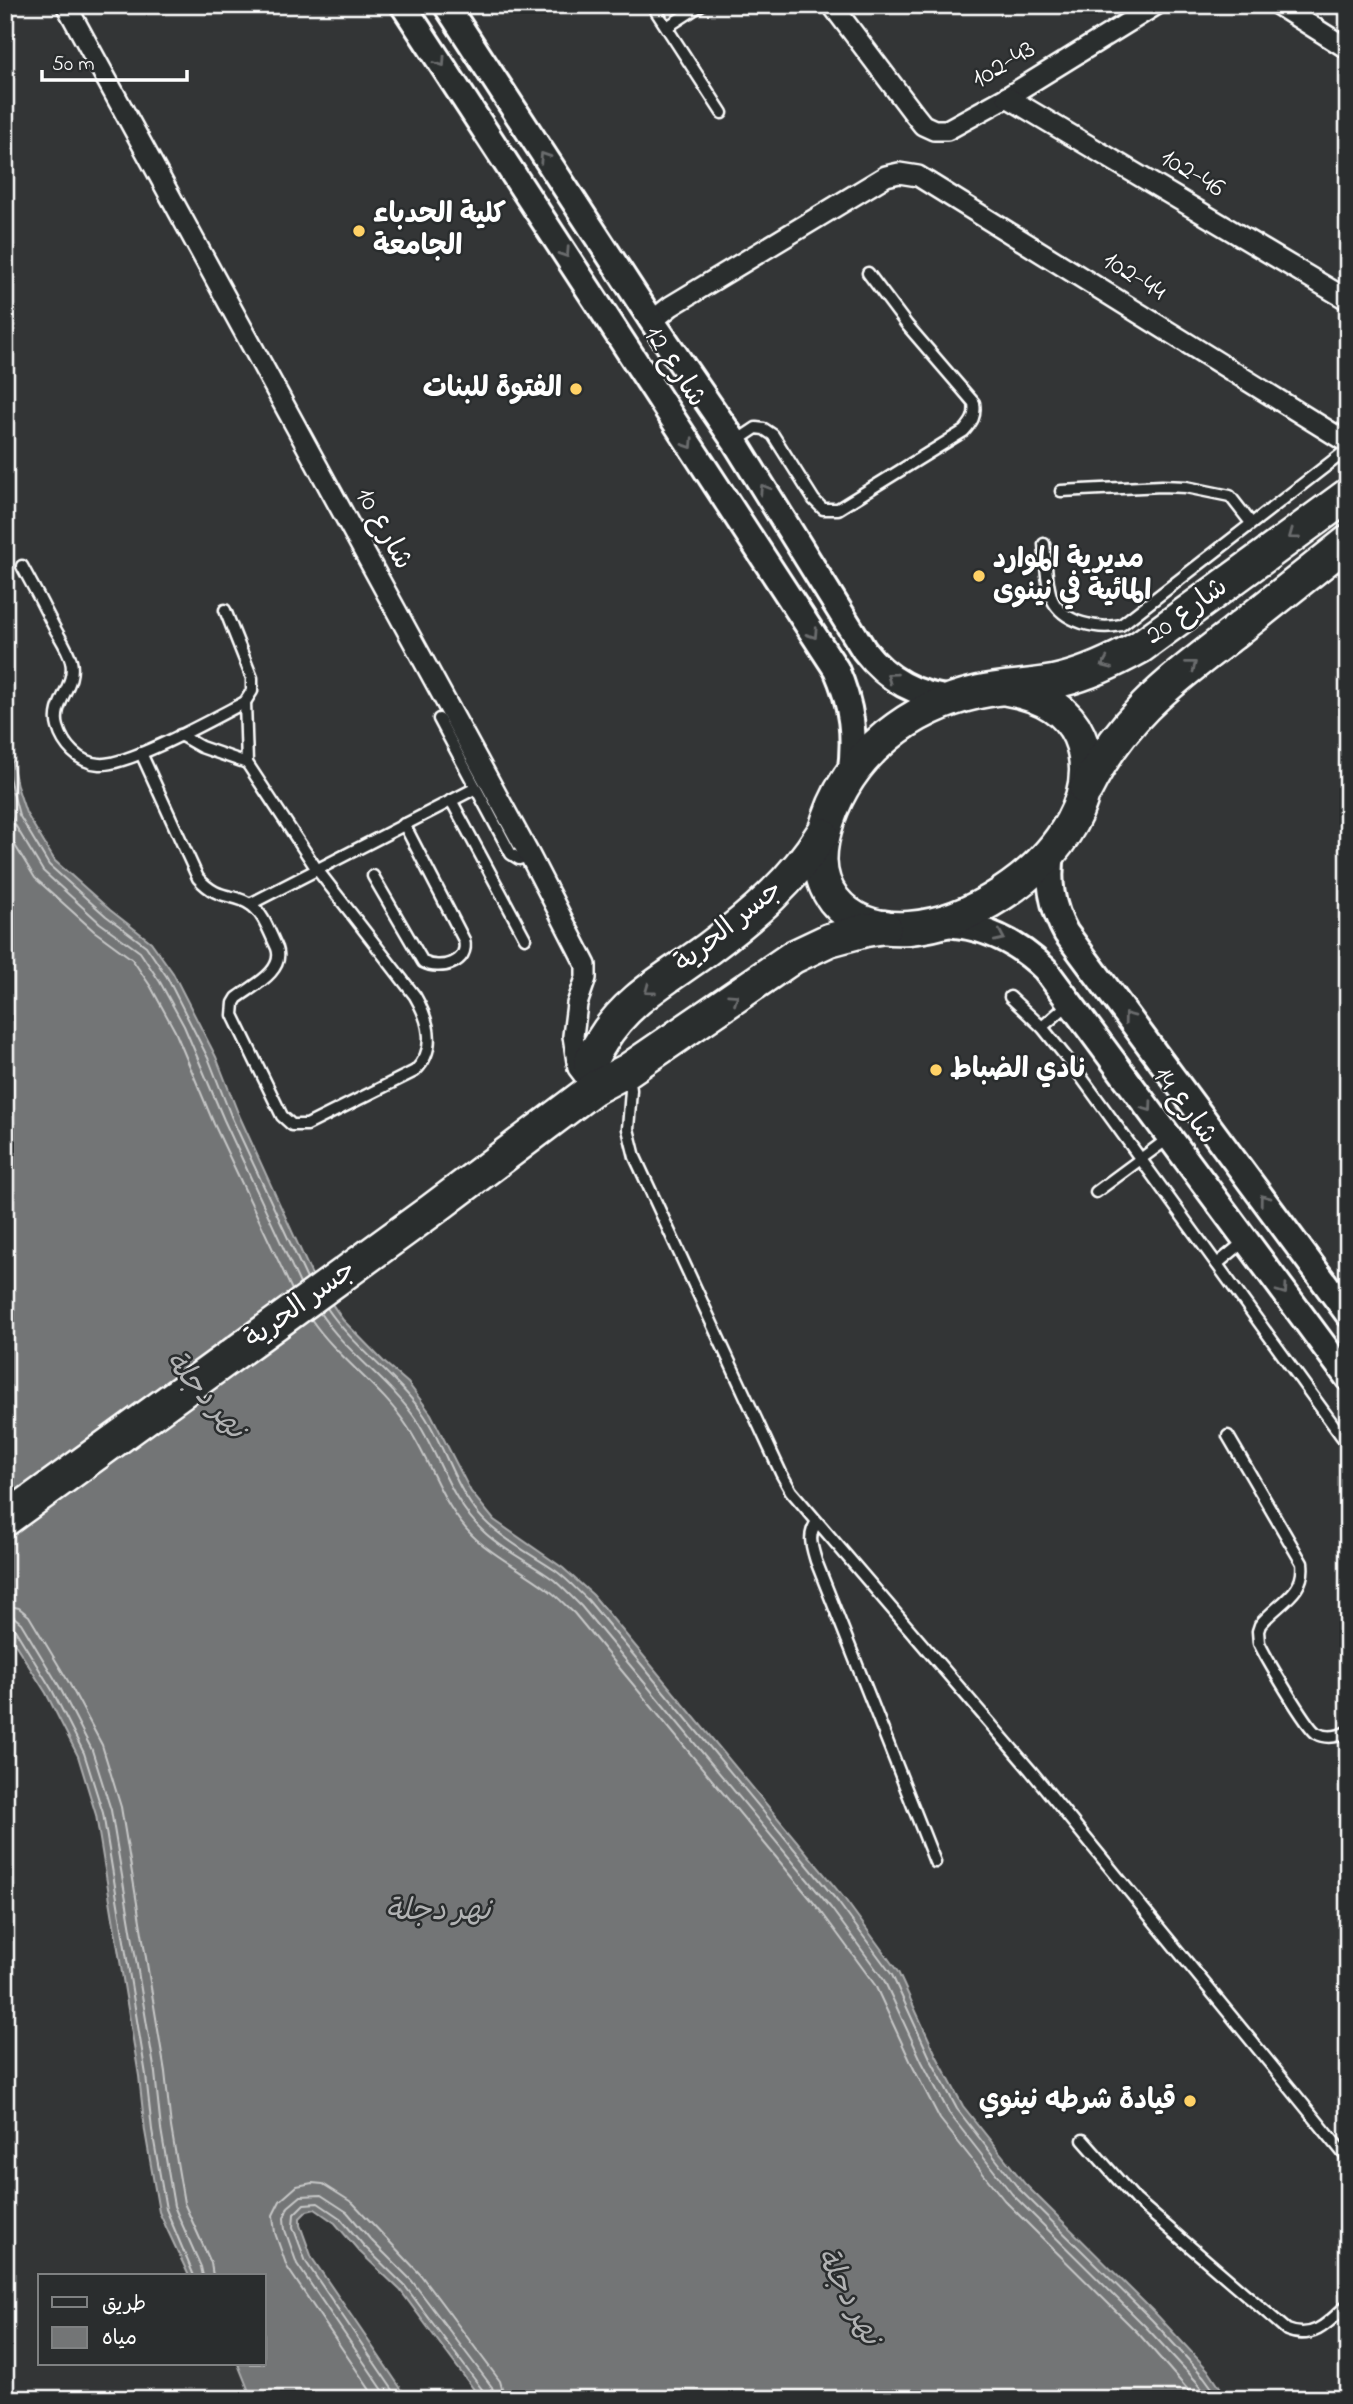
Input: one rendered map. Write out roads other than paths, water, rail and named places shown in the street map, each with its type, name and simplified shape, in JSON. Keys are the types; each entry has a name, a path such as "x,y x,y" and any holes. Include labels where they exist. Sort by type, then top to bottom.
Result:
{"main road":[{"name":"شارع 20","path":"1007,689 1053,682 1089,671 1140,647 1348,495"},
{"name":"شارع 20","path":"1086,790 1122,729 1155,695 1348,542"},
{"path":"1007,689 1028,692 1047,701 1063,713 1076,730 1088,769 1086,790 1053,849 1010,890 985,905 934,923 910,928 886,928 869,924 840,907 823,879 820,846 835,802 866,755 896,729 930,708 954,699 1007,689"},
{"name":"جسر الحرية","path":"594,1088 590,1065 598,1047 619,1015 648,989 709,948 762,905 790,878 825,830"},
{"name":"جسر الحرية","path":"5,1520 432,1210 594,1088 628,1070 793,957 829,940 866,930 886,928"}],"street":[{"name":"شارع 10","path":"66,5 530,856 586,965 586,978 577,1004 573,1036 578,1068 594,1088"},
{"name":"شارع 12","path":"403,5 836,669 853,721 850,776"},
{"name":"شارع 12","path":"446,5 735,443 873,662 884,673 910,689 954,699"},
{"name":"102-43","path":"832,5 923,125 934,130 947,130 1007,97 1156,5"},
{"path":"1278,5 1348,49"},
{"name":"102-46","path":"1007,97 1348,300"},
{"path":"488,133 516,113"},
{"name":"102-44","path":"652,321 671,306 886,176 899,173 918,176 1348,443"},
{"name":"شارع 14","path":"1053,849 1050,864 1051,893 1059,921 1066,933 1348,1314"},
{"name":"شارع 14","path":"934,923 975,928 1013,943 1045,969 1348,1378"}],"lane":[{"path":"652,5 722,113"},
{"path":"667,27 701,5"},
{"path":"735,443 756,428 764,429 773,435 814,500 823,509 838,509 964,430 973,421 974,403 907,325 868,273"},
{"path":"1044,544 1051,597 1058,607 1081,622 1107,628 1121,625 1348,449"},
{"path":"1061,491 1186,487 1230,495 1251,523"},
{"path":"22,566 71,661 71,680 57,713 60,733 76,755 90,763 106,765 141,753 245,702 252,691 252,678 225,610"},
{"path":"141,753 198,878 212,891 250,904 262,918 277,948 279,960 272,971 237,998 233,1015 286,1122 299,1127 408,1076 425,1058 430,1042 425,1015 415,996 316,868 247,763 245,702"},
{"path":"439,719 511,854 519,859 530,856"},
{"path":"180,735 201,747 247,763"},
{"path":"250,904 476,788"},
{"path":"451,800 525,938"},
{"path":"373,876 424,962 443,967 460,958 465,949 464,940 404,824"},
{"path":"1010,997 1042,1027 1074,1067 1348,1445"},
{"path":"1042,1027 1072,1002"},
{"path":"628,1070 631,1090 628,1129 635,1157 781,1474 803,1507 848,1555 1031,1771 1348,2160"},
{"path":"1096,1192 1170,1138"},
{"path":"1216,1264 1246,1239"},
{"path":"1228,1436 1302,1563 1300,1585 1261,1625 1258,1631 1259,1643 1311,1728 1328,1737 1348,1731"},
{"path":"817,1522 813,1527 811,1540 821,1575 935,1862"},
{"path":"1083,2140 1136,2200 1287,2330 1303,2334 1318,2331 1348,2304"}],"water":[{"name":"نهر دجلة","path":"5,728 17,786 26,813 55,861 151,942 173,973 216,1057 238,1113 311,1273 343,1320 408,1383 431,1414 471,1492 494,1520 563,1568 593,1595 844,1898 898,1972 963,2106 1025,2184 1157,2315 1210,2372 1228,2399 481,2399 400,2290 359,2251 335,2223 315,2209 307,2211 300,2218 312,2258 408,2399 252,2399 239,2366 266,2366 266,2274 188,2274 159,2212 96,1815 78,1756 46,1693 5,1628"}],"place":[{"name":"كلية الحدباء الجامعة","path":"359,231"},
{"name":"الفتوة للبنات","path":"576,389"},
{"name":"مديرية الموارد المائية في نينوى","path":"979,576"},
{"name":"نادي الضباط","path":"936,1070"},
{"name":"قيادة شرطه نينوي","path":"1190,2101"}]}
